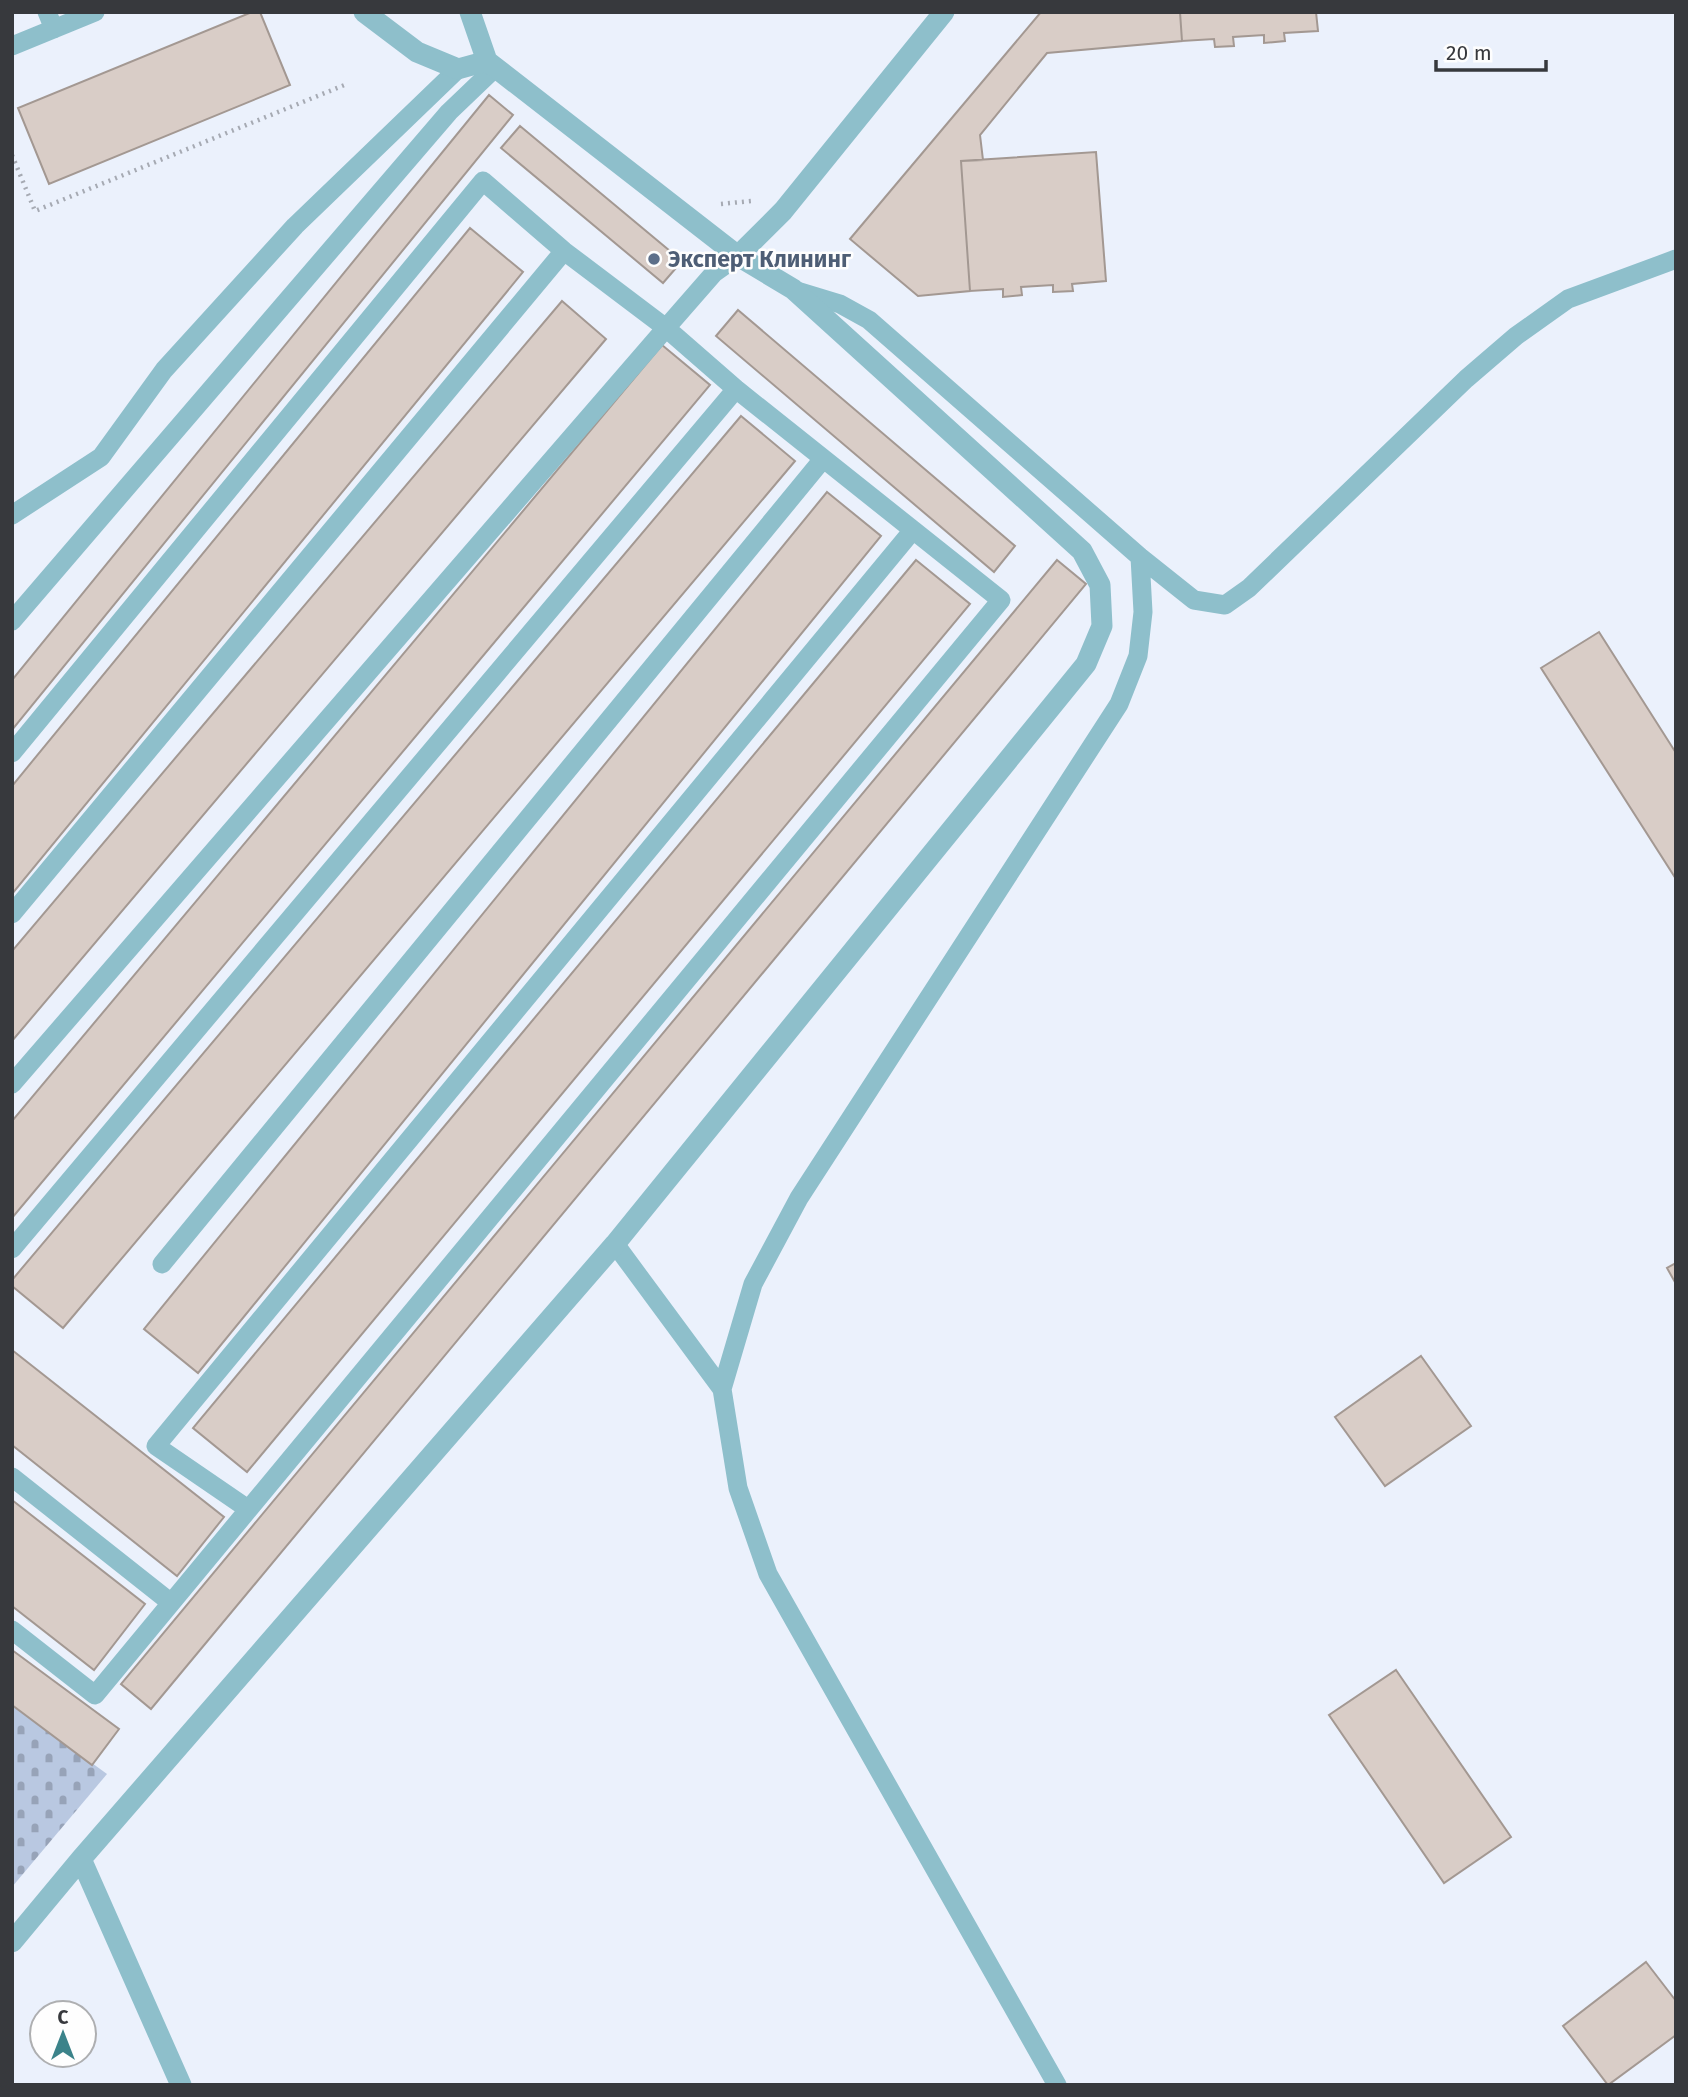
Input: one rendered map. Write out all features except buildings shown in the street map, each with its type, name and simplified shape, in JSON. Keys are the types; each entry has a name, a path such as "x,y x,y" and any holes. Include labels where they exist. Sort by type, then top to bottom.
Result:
{"street":[{"path":"364,12 417,52 458,69 491,65"},
{"path":"12,1942 615,1244 1086,664 1102,626 1100,585 1082,551 793,289 738,256 491,65 470,12"},
{"path":"738,256 783,211 944,12"},
{"path":"81,1859 181,2085"}],"lane":[{"path":"12,46 50,21 95,12"},
{"path":"12,621 491,65"},
{"path":"12,515 101,457 164,370 295,226 458,69"},
{"path":"12,753 482,181 564,251 666,328 736,389 1001,600 95,1695 12,1630"},
{"path":"12,914 564,251"},
{"path":"12,1084 714,273 738,256"},
{"path":"793,289 840,304 869,320 1140,557 1194,600 1225,605 1249,588 1466,379 1516,336 1568,299 1676,259"},
{"path":"12,1249 736,389"},
{"path":"162,1264 823,459"},
{"path":"248,1509 156,1446 913,530"},
{"path":"1057,2085 768,1574 738,1488 722,1389 753,1284 799,1198 1119,704 1138,656 1143,612 1140,557"},
{"path":"615,1244 722,1389"},
{"path":"12,1477 170,1602"}],"path":[{"path":"12,155 35,211 347,83"},
{"path":"716,205 757,201"}],"green space":[{"path":"12,1705 107,1774 12,1887"}],"place":[{"name":"Эксперт Клининг","path":"654,259"}]}
